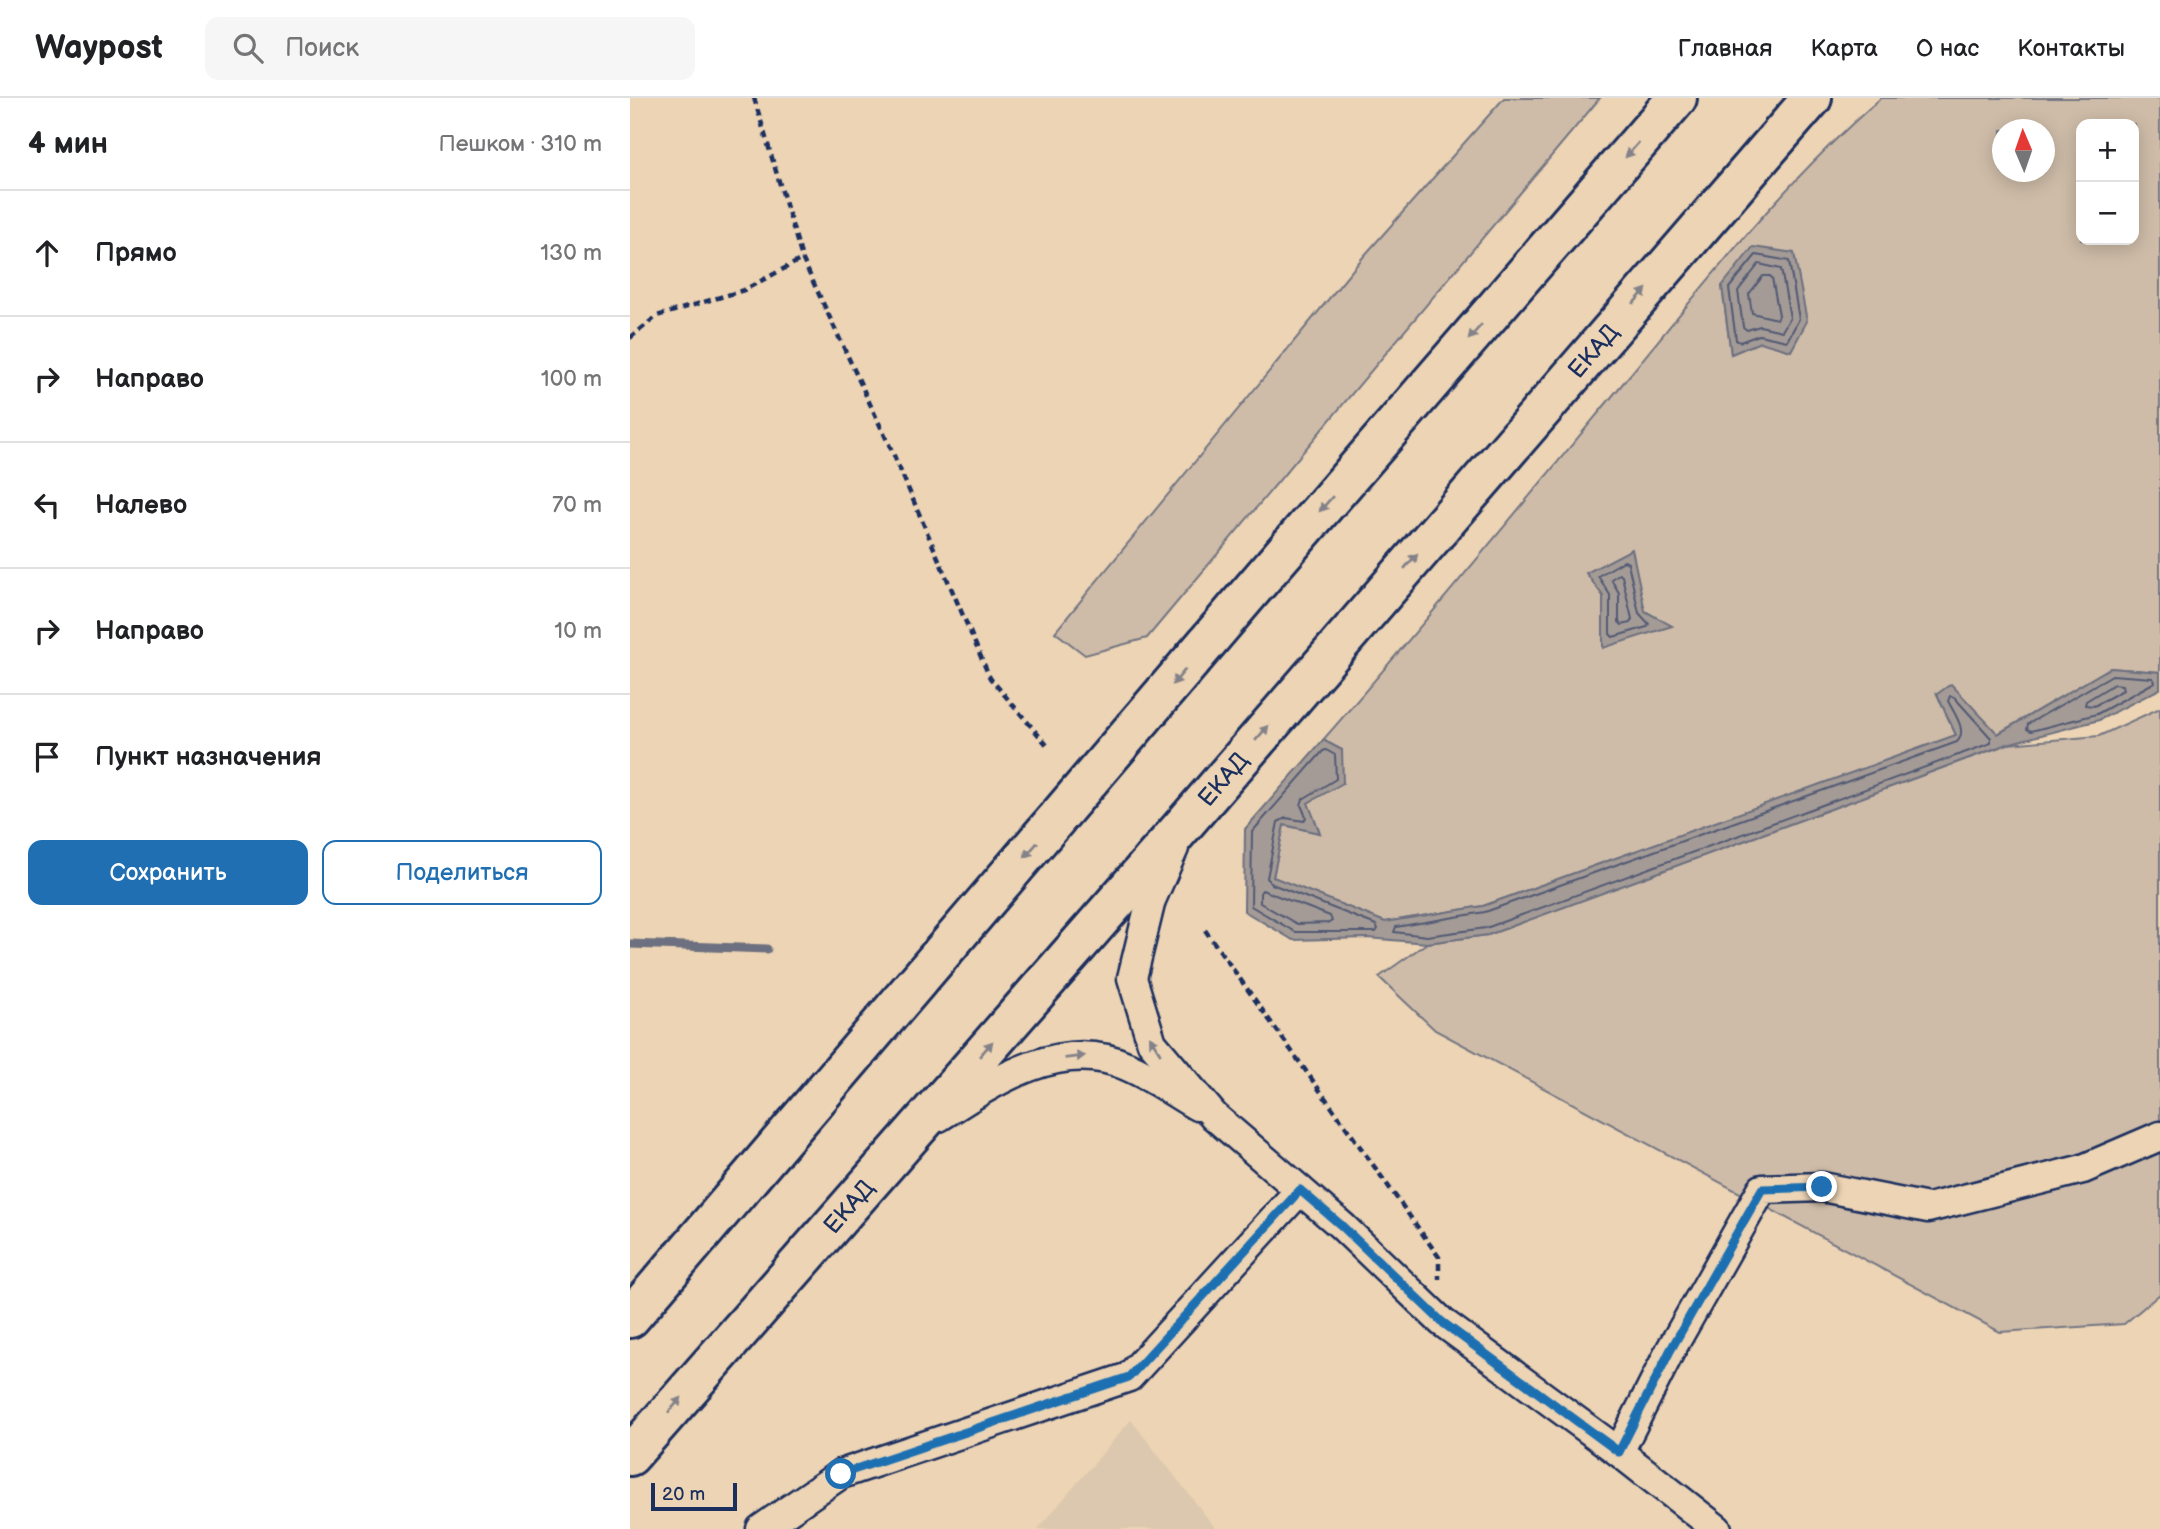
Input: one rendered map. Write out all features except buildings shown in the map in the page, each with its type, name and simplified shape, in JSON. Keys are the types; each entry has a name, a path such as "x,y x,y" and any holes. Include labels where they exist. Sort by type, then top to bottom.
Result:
{"highway":[{"path":"630,1318 1271,567 1677,98"},
{"name":"ЕКАД","path":"630,1456 1186,822 1812,98"}],"street":[{"path":"1186,822 1151,900 1132,978 1152,1043 1214,1116 1342,1226 1442,1322 1619,1452 1717,1529"},
{"path":"905,1140 981,1090 1026,1067 1082,1055 1126,1065 1214,1116"},
{"path":"1619,1452 1670,1351 1762,1189 1822,1187 1928,1208 2083,1169 2160,1136"},
{"path":"761,1529 841,1474 1129,1377 1300,1190"}],"path":[{"path":"754,98 802,258 892,452 990,678 1047,745"},
{"path":"630,338 657,316 744,290 802,258"},
{"path":"1205,930 1439,1257 1442,1322"}],"shaded area":[{"path":"1504,98 1600,98 1147,638 1085,655 1055,632 1364,256"},
{"path":"1881,98 2160,98 2160,672 2110,668 1997,734 1937,694 1956,735 1483,906 1385,922 1273,877 1284,825 1319,833 1308,803 1342,750 1323,740 1749,231 1813,162","holes":["1722,286 1760,342 1731,354","1603,596 1645,611 1671,626 1603,647"]},
{"path":"2160,708 2160,1294 2124,1324 2000,1332 1435,1030 1379,977 1427,943 1488,935 2008,744 2099,736"},
{"path":"1131,1420 1216,1529 1038,1529"}],"water":[{"path":"1753,247 1794,253 1807,321 1791,351 1760,342 1731,354 1722,286"},
{"path":"1632,549 1645,611 1672,626 1603,648 1603,596 1586,573"},
{"path":"2110,668 2160,672 2160,689 2099,720 2007,744 1488,935 1427,943 1367,938 1293,940 1244,911 1245,829 1323,740 1342,750 1343,783 1308,803 1320,833 1284,825 1273,877 1385,922 1483,906 1956,735 1937,694 1951,684 1998,734"}],"waterway":[{"path":"630,944 767,949"}],"route":[{"path":"841,1474 1129,1377 1300,1190 1342,1226 1442,1322 1619,1452 1670,1351 1762,1189 1822,1187"}]}
